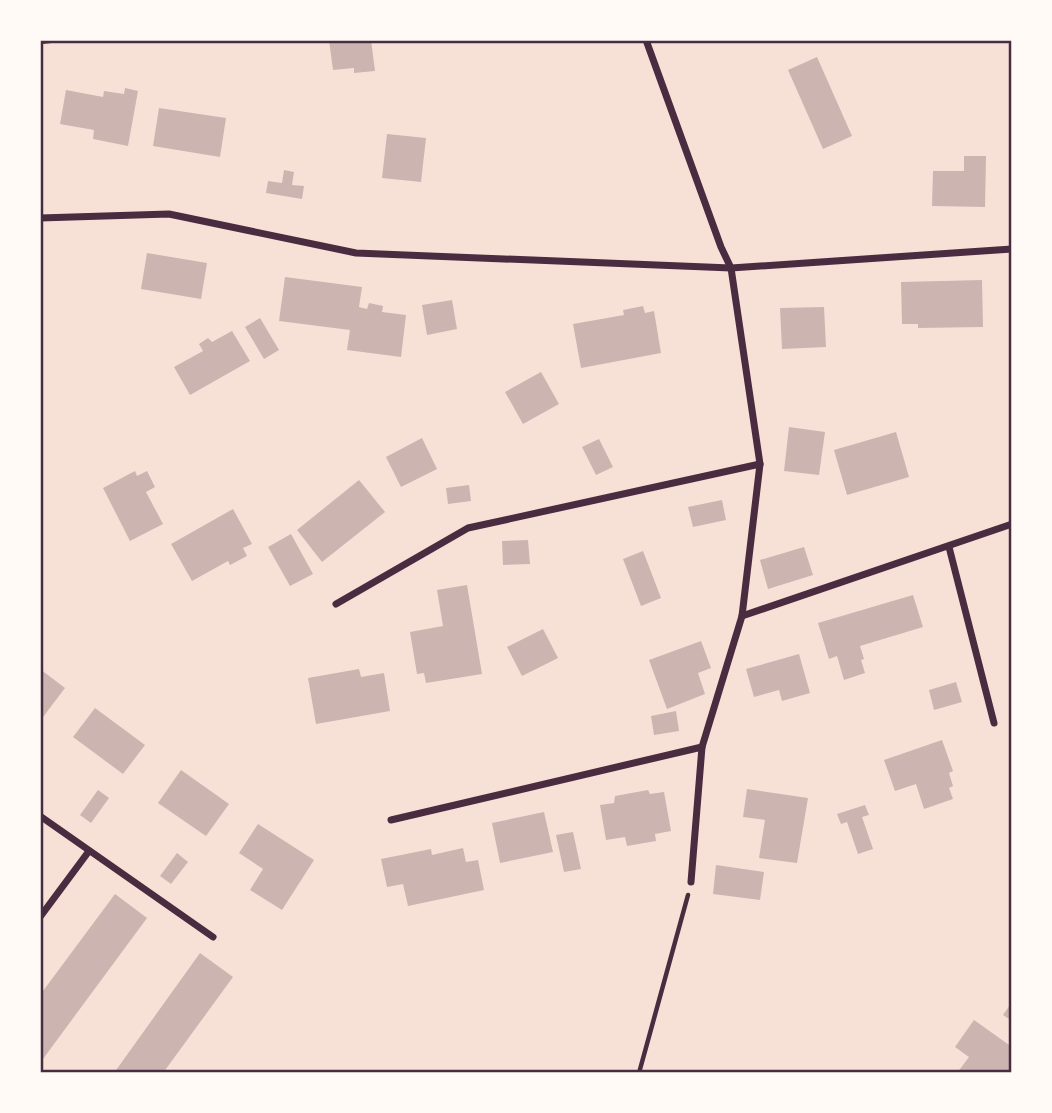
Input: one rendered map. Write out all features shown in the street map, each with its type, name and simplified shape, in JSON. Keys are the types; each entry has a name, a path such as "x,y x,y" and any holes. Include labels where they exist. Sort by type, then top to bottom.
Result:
{"street":[{"path":"646,40 730,268 760,464 742,616 702,747 691,882"},
{"path":"40,218 169,214 356,253 730,268 1012,249"},
{"path":"336,604 468,528 760,464"},
{"path":"742,616 1012,524"},
{"path":"949,547 994,723"},
{"path":"391,820 702,747"},
{"path":"40,816 213,937"},
{"path":"40,917 89,851"}],"path":[{"path":"40,43 58,40"},
{"path":"639,1073 691,882"}],"building":[{"path":"329,40 371,40 375,71 354,73 354,68 333,70"},
{"path":"817,57 852,136 823,149 788,70"},
{"path":"125,88 138,91 128,146 93,139 94,130 60,124 66,90 103,97 104,91 124,94"},
{"path":"159,108 226,118 220,157 153,146"},
{"path":"387,134 426,138 421,182 382,178"},
{"path":"964,156 986,156 985,207 932,206 933,171 964,171"},
{"path":"284,170 294,172 292,185 304,186 302,199 266,193 268,181 282,183"},
{"path":"147,253 207,263 201,299 141,289"},
{"path":"285,277 362,287 359,307 367,309 369,303 383,306 382,312 406,315 401,357 347,350 350,330 279,321"},
{"path":"982,280 983,327 918,328 918,324 902,324 901,282"},
{"path":"452,300 457,329 427,335 422,305"},
{"path":"643,306 645,313 654,311 661,353 581,368 573,324 624,315 623,310"},
{"path":"824,307 826,347 782,349 780,308"},
{"path":"260,318 279,350 264,359 245,327"},
{"path":"232,331 250,361 190,395 174,367 203,351 199,344 208,338 212,342"},
{"path":"541,372 559,404 523,424 505,392"},
{"path":"789,427 825,432 819,475 784,471"},
{"path":"896,432 909,477 847,495 834,450"},
{"path":"422,438 437,469 401,487 386,457"},
{"path":"599,439 613,467 596,475 582,447"},
{"path":"135,471 137,476 147,471 155,487 146,492 163,524 130,541 103,488"},
{"path":"359,480 385,512 322,562 297,530"},
{"path":"469,485 471,501 448,504 446,488"},
{"path":"722,500 726,520 693,527 688,507"},
{"path":"233,509 252,544 243,548 247,556 230,565 228,561 192,581 171,544"},
{"path":"291,534 313,574 290,586 268,547"},
{"path":"528,540 530,564 503,565 502,541"},
{"path":"804,547 813,575 768,589 760,560"},
{"path":"643,551 661,598 641,606 623,559"},
{"path":"467,585 482,674 426,683 424,673 417,674 410,632 443,626 437,590"},
{"path":"913,595 923,627 860,646 865,673 844,680 837,656 829,659 818,623"},
{"path":"543,629 558,658 522,676 507,647"},
{"path":"701,641 711,668 698,673 705,694 667,709 649,660"},
{"path":"799,654 810,693 782,701 779,690 754,697 746,669"},
{"path":"40,669 65,688 40,721"},
{"path":"359,669 361,677 384,673 390,711 316,724 308,678"},
{"path":"956,682 962,702 934,710 929,690"},
{"path":"95,708 145,745 123,774 73,737"},
{"path":"676,711 679,731 654,735 651,716"},
{"path":"942,740 953,771 949,773 953,786 949,788 953,799 924,809 916,784 895,791 884,760"},
{"path":"181,770 229,804 206,836 158,803"},
{"path":"747,789 808,798 797,863 759,858 765,820 743,817"},
{"path":"98,790 109,798 91,823 80,815"},
{"path":"648,790 650,794 664,792 671,831 655,834 656,841 627,846 625,837 606,840 600,805 614,803 615,796"},
{"path":"865,805 869,815 862,817 873,849 858,854 847,822 841,824 837,814"},
{"path":"544,812 553,852 500,863 492,823"},
{"path":"258,824 314,860 282,910 250,890 263,869 239,853"},
{"path":"573,832 581,869 564,872 556,835"},
{"path":"463,848 466,862 478,860 484,890 408,906 403,884 387,887 381,859 431,849 432,855"},
{"path":"177,853 188,862 171,884 160,876"},
{"path":"716,865 764,872 760,900 713,894"},
{"path":"115,894 147,918 40,1063 40,995"},
{"path":"200,953 233,977 163,1073 114,1073"},
{"path":"1012,1002 1012,1021 1003,1015"},
{"path":"974,1020 1012,1047 1012,1073 957,1073 969,1057 955,1047"}]}
